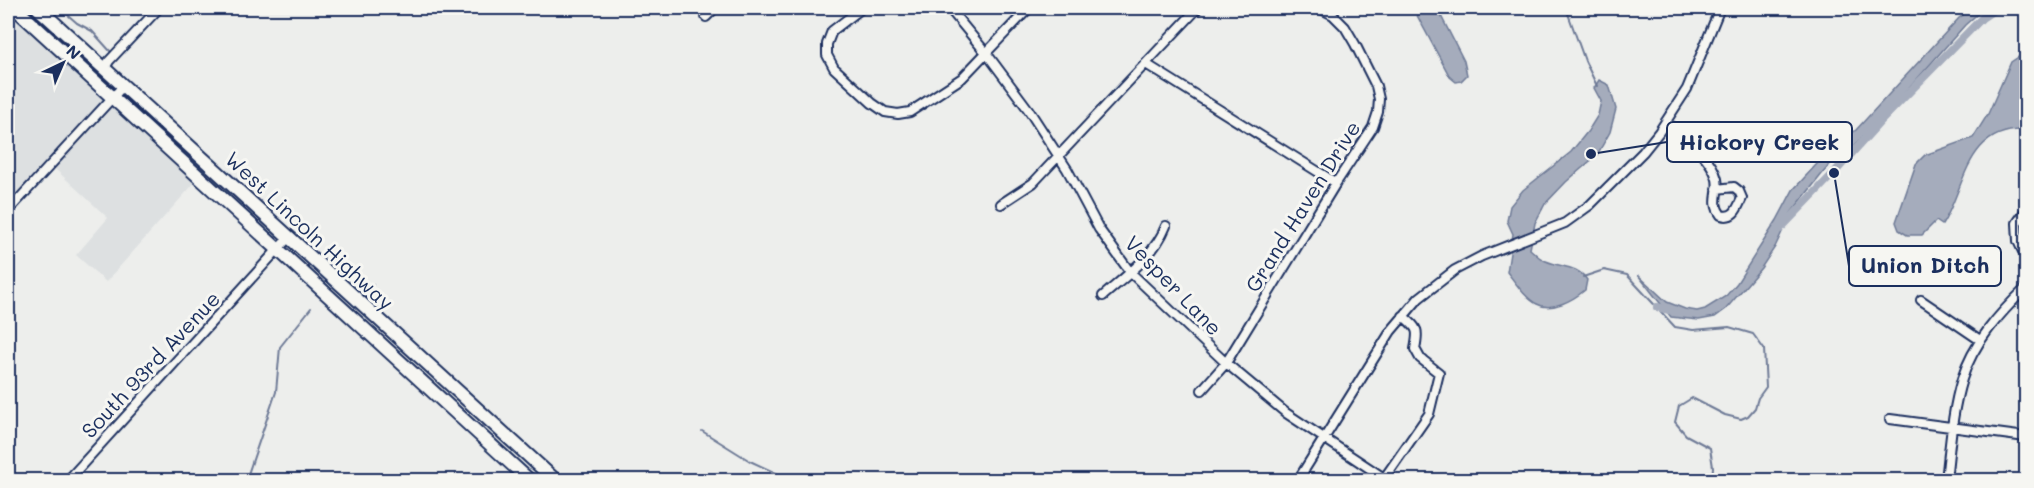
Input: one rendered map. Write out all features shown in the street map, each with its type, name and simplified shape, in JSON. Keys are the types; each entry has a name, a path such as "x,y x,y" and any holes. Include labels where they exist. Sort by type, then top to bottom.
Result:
{"main road":[{"name":"West Lincoln Highway","path":"15,8 529,480"},
{"name":"West Lincoln Highway","path":"38,8 555,480"}],"street":[{"path":"105,68 159,8"},
{"path":"706,17 715,8"},
{"path":"862,8 832,31 826,44 827,55 834,68 872,103 885,112 893,114 904,113 921,105 962,78 1029,8"},
{"name":"Vesper Lane","path":"949,8 1028,109 1059,157 1099,229 1130,272 1226,363 1286,413 1325,437 1384,479"},
{"path":"1001,204 1034,183 1198,8"},
{"name":"Grand Haven Drive","path":"1202,390 1226,363 1373,127 1378,112 1377,86 1346,27 1333,15 1319,8"},
{"path":"1298,480 1391,331 1419,298 1455,270 1494,251 1554,229 1590,206 1643,152 1686,89 1720,8"},
{"path":"1146,64 1336,183"},
{"path":"8,211 124,86"},
{"path":"1666,121 1712,166 1717,180 1717,189"},
{"path":"2026,210 2017,223 2018,241 2026,258"},
{"path":"1103,296 1152,252 1160,241 1166,226"},
{"name":"South 93rd Avenue","path":"68,480 290,237"},
{"path":"1946,480 1961,381 1980,340 2026,288"},
{"path":"1921,300 1980,340"},
{"path":"1384,479 1429,414 1439,373 1420,358 1415,349 1418,335 1416,327 1403,316"},
{"path":"1890,419 2026,437"}],"shaded area":[{"path":"8,8 11,8 111,101 8,213"},
{"path":"114,103 198,179 106,282 76,255 108,218 54,168"}],"water":[{"path":"1413,8 1437,8 1464,61 1467,75 1461,81 1456,82 1450,77"},
{"path":"1973,8 1988,8 1982,10 1965,25 1887,113 1852,147 1832,162 1791,213 1775,247 1761,268 1726,309 1715,317 1699,320 1671,317 1638,275 1667,302 1685,309 1697,311 1705,309 1726,296 1737,283 1777,220 1793,190 1828,152 1856,130 1959,18"},
{"path":"2026,52 2026,130 2006,132 1991,138 1979,149 1970,162 1942,225 1936,221 1922,235 1907,235 1899,230 1896,222 1916,164 1925,155 1973,138 1988,114 2011,62"},
{"path":"1599,80 1609,85 1616,109 1610,132 1597,155 1545,204 1535,223 1530,249 1542,259 1578,271 1587,280 1585,290 1562,304 1543,306 1528,298 1507,272 1513,234 1507,221 1510,206 1523,190 1571,152 1588,131 1598,115 1601,101 1594,88"}],"waterway":[{"path":"60,8 77,23 92,31 110,51"},
{"path":"1566,8 1585,61 1597,86"},
{"path":"1780,229 1982,18 1997,8"},
{"path":"1583,277 1604,270 1627,275 1675,327 1693,330 1729,327 1753,334 1764,349 1766,387 1748,416 1741,419 1725,415 1692,398 1679,406 1675,422 1686,435 1710,448 1713,467 1712,480"},
{"path":"366,285 373,285"},
{"path":"1657,307 1673,311"},
{"path":"246,480 276,392 280,347 311,308"},
{"path":"702,431 750,461 778,474 807,476 816,480"}],"place":[{"name":"Hickory Creek","path":"1591,154"},
{"name":"Union Ditch","path":"1834,173"}]}
